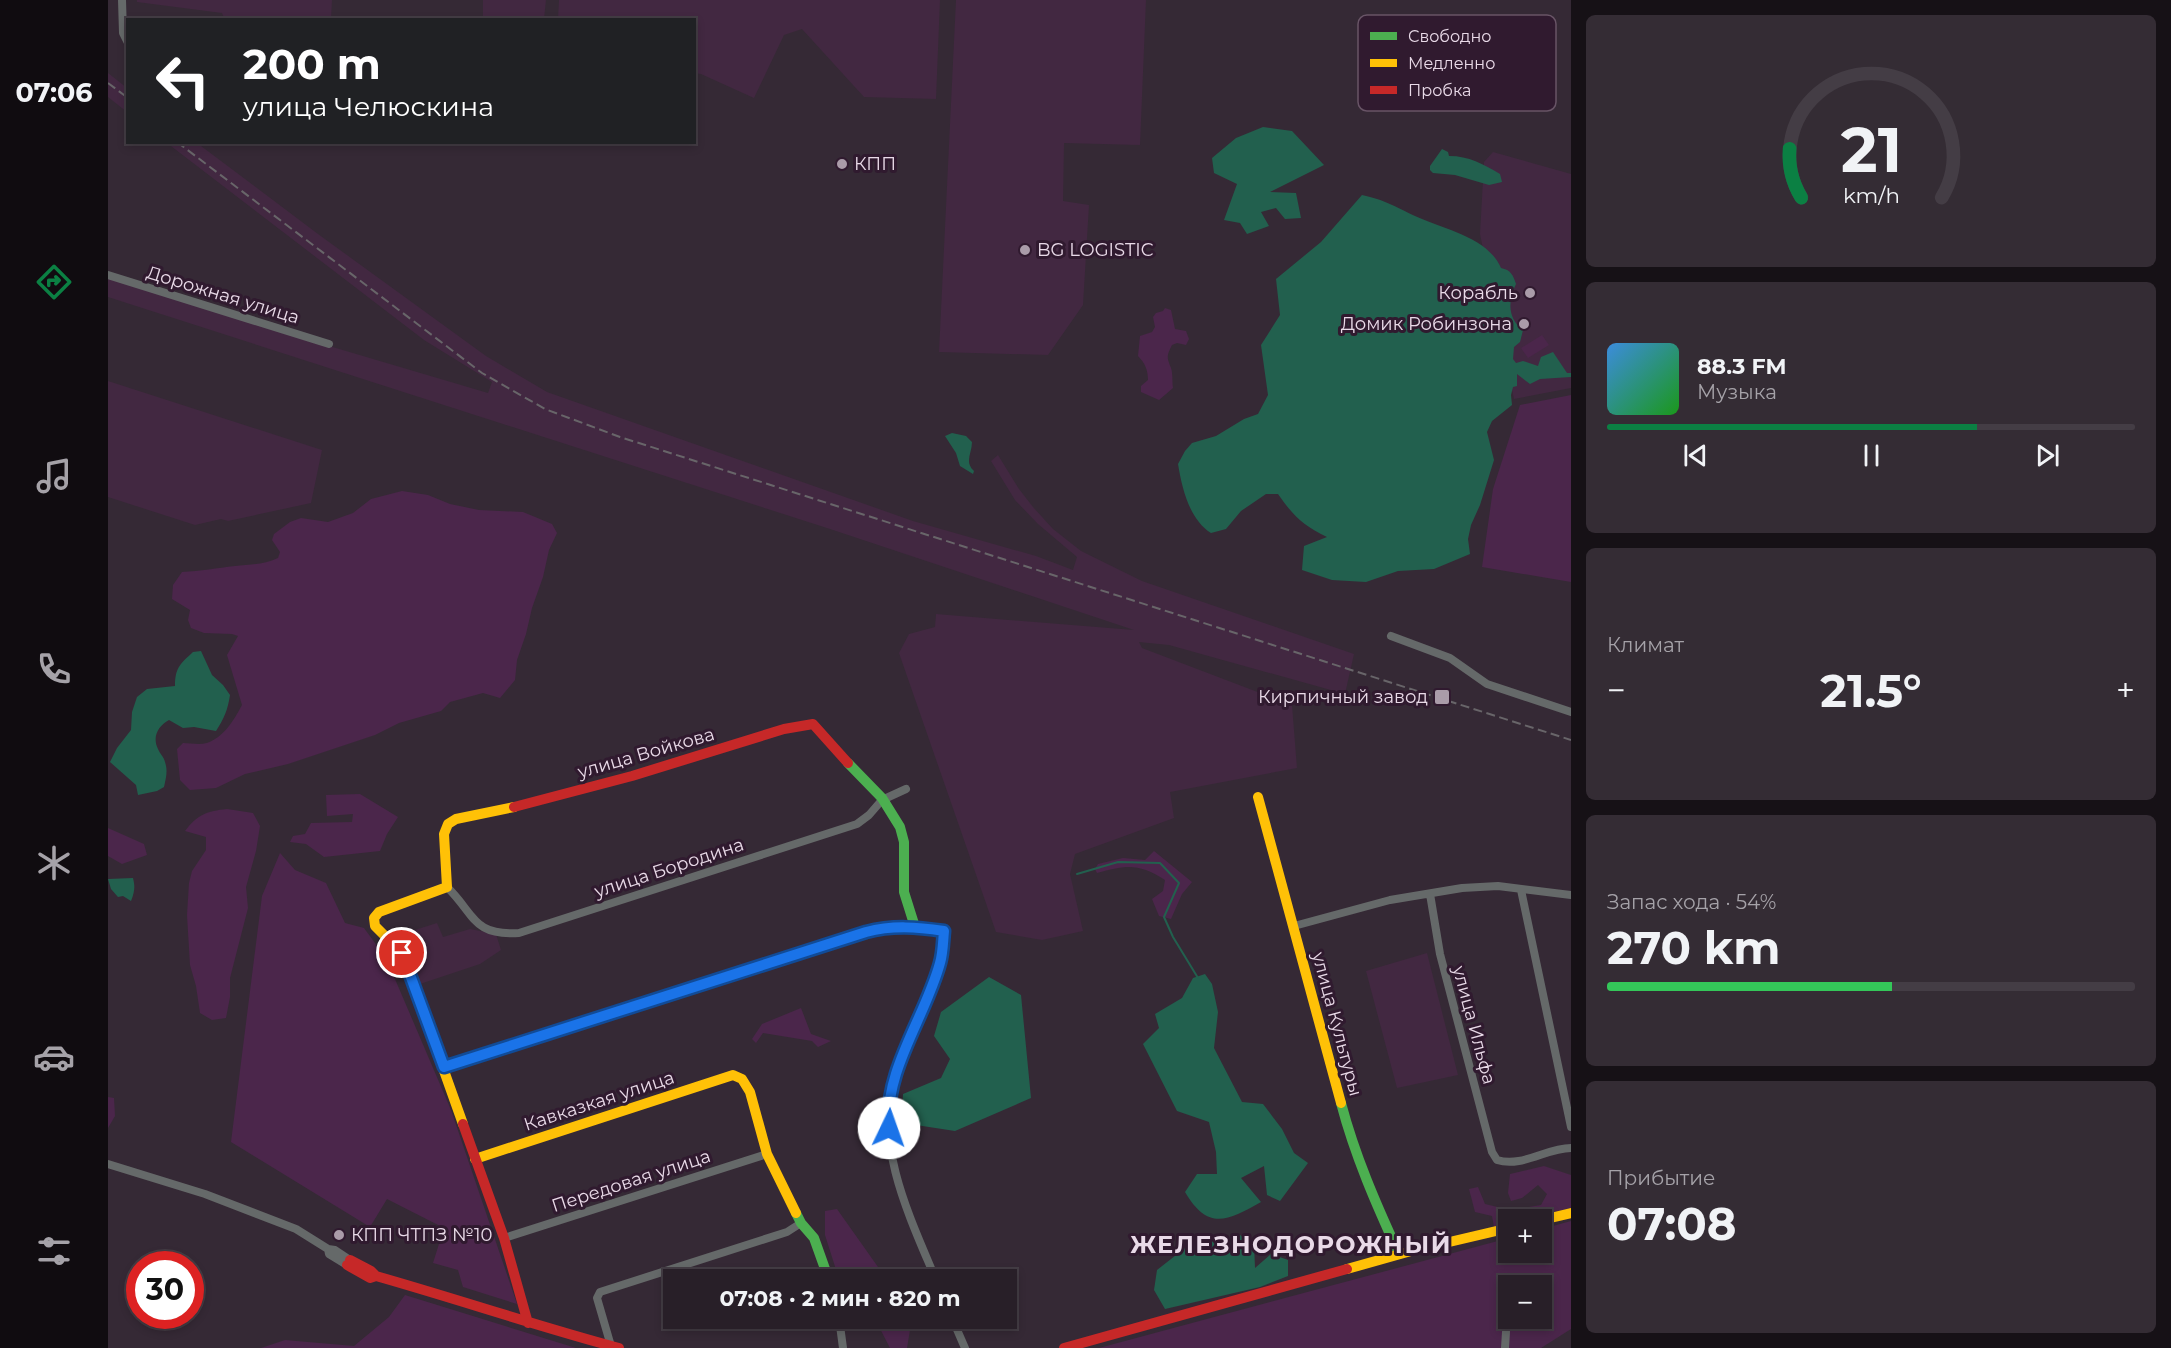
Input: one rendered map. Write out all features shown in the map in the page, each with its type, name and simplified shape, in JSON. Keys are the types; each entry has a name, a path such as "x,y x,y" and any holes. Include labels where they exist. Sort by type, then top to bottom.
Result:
{"street":[{"path":"122,0 123,33 126,39"},
{"name":"Дорожная улица","path":"108,275 329,344"},
{"path":"1391,636 1450,658 1487,684 1571,712"},
{"name":"улица Войкова","path":"447,887 444,834 448,824 456,819 511,808 632,776 784,729 813,724 832,748 854,768 882,800"},
{"name":"улица Бородина","path":"447,887 469,915 485,929 501,934 519,933 857,824 882,800 906,789"},
{"name":"улица Культуры","path":"1258,798 1351,1141 1369,1188 1399,1254"},
{"path":"882,800 892,813 903,837 903,886 915,927"},
{"path":"1294,926 1390,900 1462,888 1498,886 1571,895"},
{"path":"447,887 379,912 374,918 375,926 402,953 504,1238 528,1323"},
{"path":"1521,890 1571,1127"},
{"name":"улица Ильфа","path":"1430,894 1440,954 1490,1146 1497,1160 1513,1163 1560,1148 1571,1148"},
{"path":"444,1067 866,932 895,927 944,931 940,962 893,1083 888,1113 890,1144 900,1187 931,1269"},
{"name":"Кавказкая улица","path":"475,1159 733,1075 742,1079 750,1092 767,1154"},
{"path":"767,1154 801,1223 814,1238 825,1269"},
{"name":"Передовая улица","path":"504,1238 767,1154"},
{"path":"108,1164 205,1194 296,1229 328,1249 329,1254 349,1263 370,1278 376,1276 615,1347"},
{"path":"1552,1218 1571,1213"},
{"path":"615,1347 597,1298 600,1293 787,1232 801,1223"},
{"path":"1064,1348 1399,1254 1498,1231"},
{"path":"840,1329 843,1348"},
{"path":"957,1329 965,1348"},
{"path":"1505,1348 1506,1332"}],"shaded area":[{"path":"137,0 332,0 331,18 224,18 222,13 137,2"},
{"path":"483,0 546,0 544,18 483,18"},
{"path":"559,0 940,0 936,99 864,97 802,29 784,35 754,98 696,73 696,18 558,18"},
{"path":"956,0 1146,0 1140,145 1064,143 1063,201 1089,205 1083,305 1048,355 939,352"},
{"path":"108,73 126,87 126,111 108,97"},
{"path":"1263,127 1292,131 1324,165 1270,192 1296,193 1301,218 1285,219 1276,208 1261,212 1269,226 1247,234 1240,223 1224,220 1237,184 1214,173 1212,158 1236,138"},
{"path":"168,144 198,144 486,356 547,392 913,521 1036,556 1073,570 1077,557 1038,524 1015,500 991,461 998,455 1033,507 1053,529 1081,551 1142,581 1354,654 1345,694 1169,645 1139,642 1142,648 1292,705 1297,768 1170,792 1174,818 1075,854 1070,874 1083,931 1042,940 996,932 899,653 909,634 935,627 936,614 1134,630 830,529 108,297 108,277 238,319 488,393 492,382 424,340"},
{"path":"1442,149 1448,152 1449,156 1469,159 1488,167 1500,174 1502,182 1489,185 1455,175 1433,173 1430,166"},
{"path":"1493,152 1571,174 1571,388 1514,399 1480,234 1484,162"},
{"path":"1362,195 1383,201 1464,235 1486,249 1495,257 1501,268 1511,273 1516,284 1511,296 1510,308 1514,320 1523,330 1520,342 1514,347 1513,359 1516,363 1523,361 1538,366 1541,357 1553,352 1567,373 1571,373 1571,377 1540,379 1530,384 1517,374 1517,386 1513,387 1511,395 1512,405 1492,421 1487,432 1494,460 1480,505 1471,525 1468,539 1470,554 1434,569 1398,571 1366,582 1332,580 1302,570 1304,546 1327,537 1300,520 1278,494 1266,494 1241,511 1226,529 1211,533 1203,527 1192,511 1184,493 1178,464 1192,443 1216,436 1244,419 1258,414 1268,395 1261,345 1280,315 1276,279 1321,242"},
{"path":"1165,308 1171,310 1175,329 1186,331 1189,339 1186,345 1177,343 1172,345 1168,357 1172,370 1173,388 1159,400 1141,392 1141,386 1148,380 1148,376 1143,361 1138,356 1140,336 1152,332 1155,327 1153,317"},
{"path":"1542,335 1549,345 1528,358 1521,348"},
{"path":"108,381 322,450 311,503 228,521 221,519 195,525 108,497"},
{"path":"1571,395 1571,582 1482,567 1493,489 1520,405"},
{"path":"952,433 966,436 972,442 969,464 974,471 973,474 960,466 956,453 945,436"},
{"path":"402,491 428,495 450,504 479,510 523,512 552,524 557,533 549,550 517,660 515,680 500,698 483,693 450,702 441,711 399,723 375,735 288,764 245,774 216,788 190,790 180,780 177,749 183,743 204,744 219,737 232,722 242,705 227,655 238,636 204,633 191,628 188,620 190,610 172,599 173,585 182,572 257,564 273,560 278,558 280,552 272,540 274,534 290,522 301,518 328,522 353,513 371,499"},
{"path":"201,651 212,675 230,695 227,709 216,731 194,727 183,728 169,720 162,725 157,732 156,745 166,765 164,787 138,795 136,785 110,762 117,748 131,730 132,712 137,697 147,689 175,686 177,670 182,663 193,652"},
{"path":"360,794 398,817 380,851 324,857 306,844 290,842 293,836 305,834 311,823 352,822 353,814 327,816 326,795"},
{"path":"227,809 253,813 260,826 246,887 248,908 230,978 230,997 226,1018 212,1020 200,1013 190,965 187,915 189,883 192,871 206,850 206,837 185,831 203,815"},
{"path":"108,828 144,844 147,855 122,864 108,856"},
{"path":"1154,851 1192,882 1182,894 1171,919 1159,916 1152,899 1163,891 1165,880 1156,874 1132,867 1097,873 1095,869 1098,864 1123,858 1145,860"},
{"path":"280,853 295,870 326,883 345,923 364,928 386,958 451,1110 517,1304 463,1287 458,1270 433,1263 444,1228 387,1199 370,1227 231,1142 262,896"},
{"path":"133,878 134,889 131,901 123,896 118,897 111,889 108,879"},
{"path":"437,923 443,937 470,929 496,934 501,950 480,964 420,984 402,934"},
{"path":"1427,953 1458,1075 1397,1088 1366,971"},
{"path":"1205,974 1212,984 1218,1012 1214,1048 1242,1102 1263,1104 1282,1129 1294,1153 1308,1163 1280,1201 1267,1195 1264,1166 1241,1178 1261,1202 1238,1214 1219,1219 1202,1213 1185,1192 1197,1174 1217,1174 1216,1152 1209,1122 1177,1111 1143,1044 1159,1028 1155,1014 1182,998 1193,978"},
{"path":"989,977 1021,995 1031,1098 955,1131 916,1125 902,1113 903,1094 941,1078 950,1059 934,1036 941,1012"},
{"path":"801,1008 811,1034 831,1041 818,1047 812,1041 763,1033 756,1043 752,1039 762,1024"},
{"path":"108,1097 114,1098 115,1116 108,1128"},
{"path":"1544,1166 1571,1175 1571,1208 1552,1212 1552,1209 1516,1209 1541,1205 1547,1194 1538,1185 1522,1198 1511,1201 1508,1193 1510,1174"},
{"path":"1478,1187 1485,1204 1506,1209 1498,1209 1498,1226 1494,1227 1492,1216 1475,1212 1469,1189"},
{"path":"837,1209 879,1269 836,1269 825,1235 825,1211"},
{"path":"1571,1221 1571,1329 1541,1348 1099,1348 1498,1241 1498,1263 1552,1263 1552,1226"},
{"path":"1240,1235 1254,1244 1255,1268 1271,1254 1288,1260 1288,1276 1260,1287 1165,1309 1154,1290 1157,1270 1185,1248"},
{"path":"405,1295 576,1348 261,1348 285,1340 354,1346 389,1317"},
{"path":"880,1329 909,1329 907,1348 890,1348"}],"waterway":[{"path":"1077,874 1118,862 1160,863 1179,883 1164,917 1173,937 1198,978"}],"railway":[{"path":"108,83 126,96"},
{"path":"180,144 482,373 545,409 620,437 1571,740"}],"traffic: fast":[{"path":"848,763 882,798 900,827 904,842 904,892 915,927"},
{"path":"1341,1103 1367,1180 1399,1254"},
{"path":"796,1213 814,1238 825,1269"}],"traffic: slow":[{"path":"1258,797 1341,1103"},
{"path":"463,1124 402,953 375,926 374,918 379,912 447,887 444,834 448,824 456,819 514,807"},
{"path":"475,1159 733,1075 742,1079 750,1092 767,1154 796,1213"},
{"path":"1552,1218 1571,1213"},
{"path":"1347,1269 1498,1231"}],"traffic: jam":[{"path":"514,807 632,776 784,729 813,724 848,763"},
{"path":"463,1124 504,1238 528,1323"},
{"path":"347,1265 370,1278 376,1276 350,1260"},
{"path":"1064,1348 1347,1269"},
{"path":"376,1276 619,1348"}],"place":[{"name":"КПП","path":"842,164"},
{"name":"BG LOGISTIC","path":"1025,250"},
{"name":"Корабль","path":"1530,293"},
{"name":"Домик Робинзона","path":"1524,324"},
{"name":"Кирпичный завод","path":"1442,697"},
{"name":"КПП ЧТПЗ №10","path":"339,1235"}],"district":[{"name":"ЖЕЛЕЗНОДОРОЖНЫЙ","path":"1291,1244"}],"route":[{"path":"402,953 444,1067 866,932 895,927 944,931 940,962 893,1083 888,1113 889,1128"}]}
